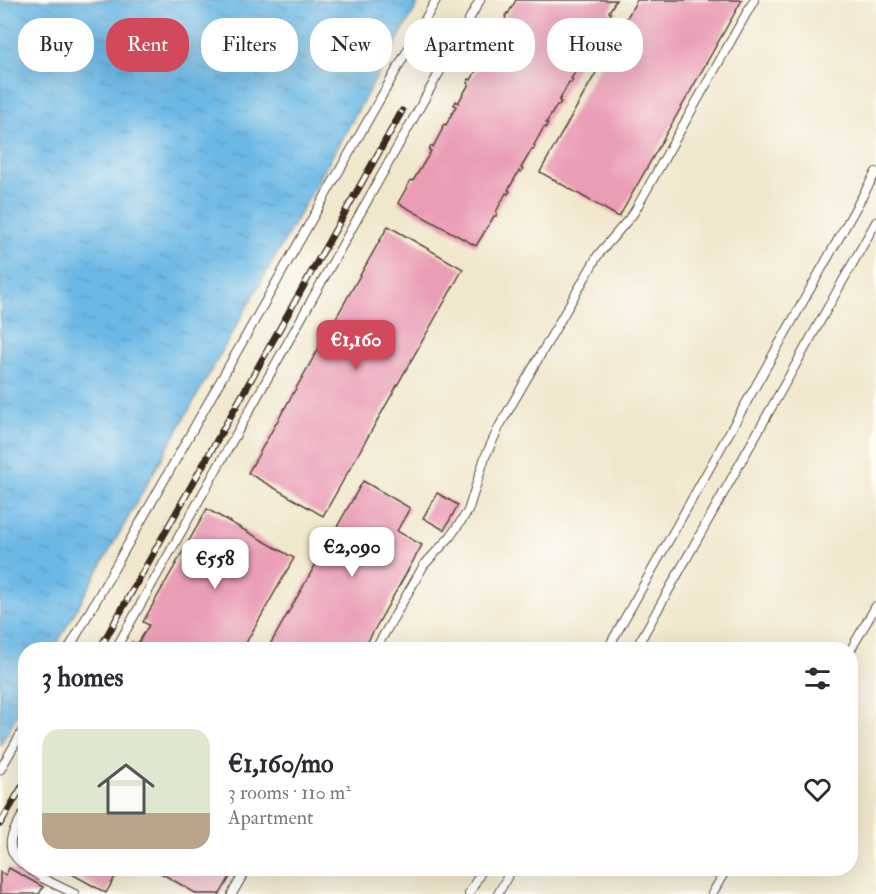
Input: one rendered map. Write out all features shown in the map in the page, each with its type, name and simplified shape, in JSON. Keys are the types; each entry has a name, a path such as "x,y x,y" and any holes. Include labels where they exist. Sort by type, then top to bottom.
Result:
{"lane":[{"path":"73,642 436,0"},
{"path":"119,642 480,0"},
{"path":"380,642 424,565 450,537 468,512 485,457 500,425 598,255 633,214 754,0"},
{"path":"612,642 876,172"},
{"path":"640,642 876,222"},
{"path":"855,642 876,606"},
{"path":"0,770 18,739"},
{"path":"18,824 10,837 9,847 18,861"},
{"path":"0,850 9,847"},
{"path":"39,876 75,894"},
{"path":"232,894 242,876"},
{"path":"469,894 479,876"},
{"path":"498,894 508,876"},
{"path":"712,894 722,876"}],"water":[{"path":"0,0 420,0 410,18 404,18 404,28 392,50 392,18 310,18 310,72 379,72 58,642 18,642 18,713 0,745"}],"building":[{"path":"516,0 616,0 609,12 611,13 609,17 606,18 547,18 547,72 575,72 571,79 573,80 569,82 559,101 561,102 546,123 548,124 546,128 544,127 521,168 523,169 519,171 508,190 510,191 506,193 496,212 496,216 476,246 398,203 431,151 429,150 431,146 433,147 442,127 446,125 456,106 454,105 456,101 458,103 469,84 467,83 469,79 471,80 475,72 535,72 535,18 505,18"},
{"path":"637,0 742,0 619,217 540,172 596,72 643,72 643,18 627,18"},
{"path":"388,226 463,269 323,516 248,473"},
{"path":"363,481 410,508 397,531 422,545 367,642 272,642"},
{"path":"437,493 458,505 444,530 423,518"},
{"path":"207,509 294,558 247,642 139,642 149,625 143,622"},
{"path":"9,868 18,873 18,876 23,876 43,887 39,894 0,894 0,872 6,875"},
{"path":"75,876 116,876 106,893"},
{"path":"166,876 230,876 220,894 197,894"}],"railway":[{"path":"103,642 402,111"},
{"path":"0,824 18,794"}]}
